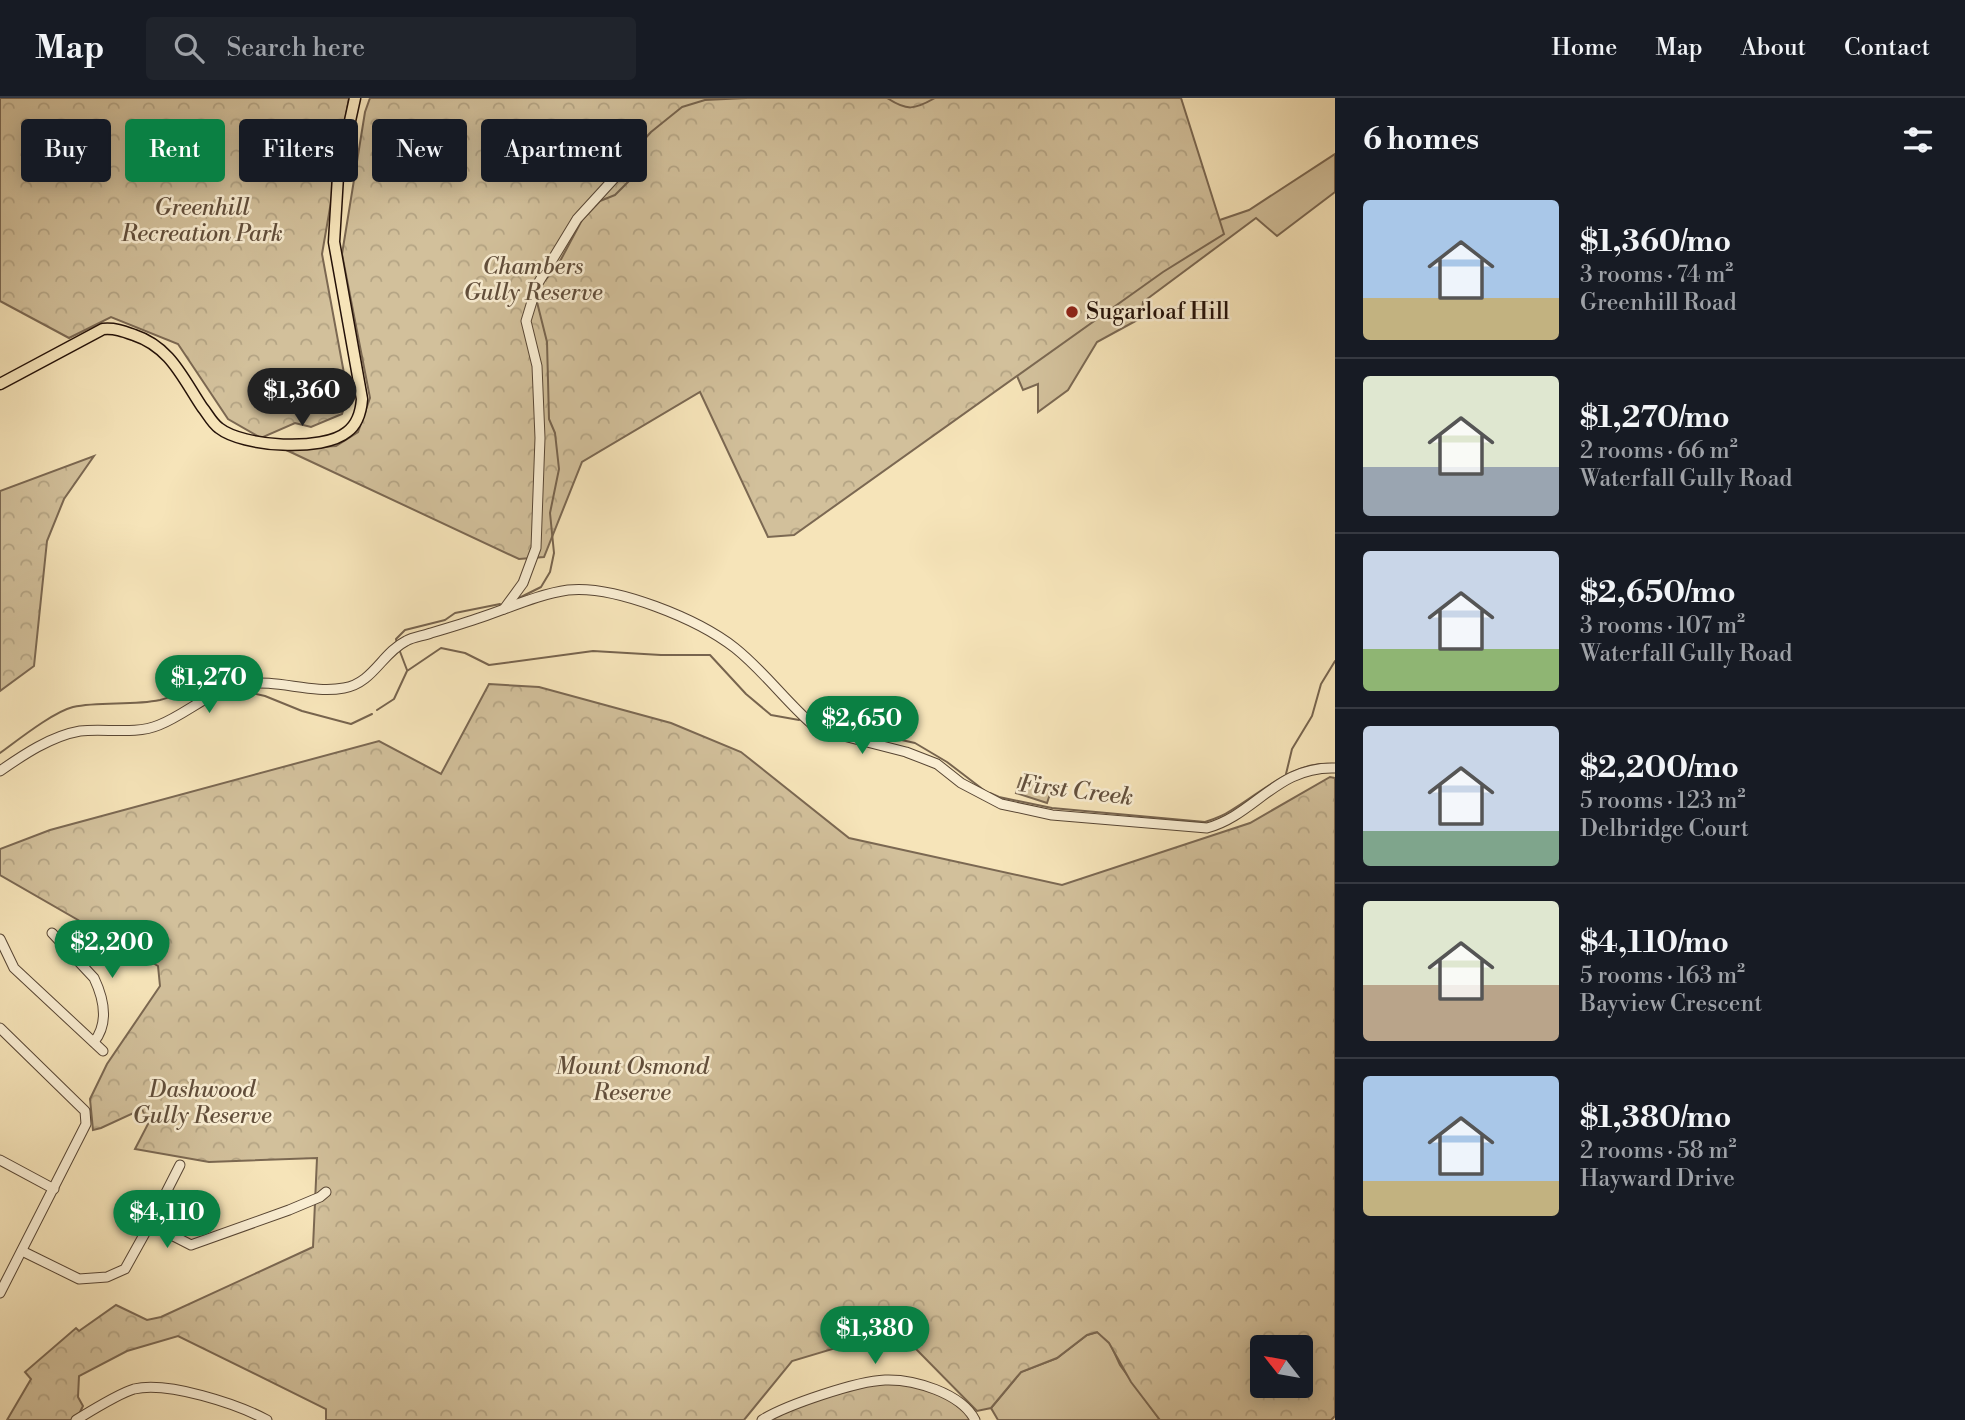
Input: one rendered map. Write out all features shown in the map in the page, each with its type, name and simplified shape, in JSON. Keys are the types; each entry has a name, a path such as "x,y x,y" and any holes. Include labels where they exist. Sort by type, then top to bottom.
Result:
{"main road":[{"path":"0,384 103,329 118,329 162,349 210,419 229,435 244,440 283,444 316,443 345,434 353,427 361,413 362,399 339,272 335,229 338,176 355,98"}],"street":[{"path":"503,610 523,583 536,548 540,438 537,366 526,321 537,285 545,271 577,219 611,182"},
{"path":"0,771 65,735 81,731 145,729 158,726 217,693 241,684 264,682 324,690 348,687 369,676 398,646 568,590 612,594 665,610 698,625 734,647 814,726 824,731 906,751 937,764 961,783 1001,804 1052,815 1207,828 1229,820 1264,793 1295,775 1318,767 1335,768"},
{"path":"52,933 94,978 98,987 104,1019 102,1032 94,1042"},
{"path":"0,939 14,968 103,1051"},
{"path":"69,953 77,944"},
{"path":"0,1028 85,1111 85,1130 0,1293"},
{"path":"0,1160 54,1189"},
{"path":"22,1251 79,1279 107,1278 125,1269 180,1165"},
{"path":"150,1224 191,1245 289,1210 326,1192"},
{"path":"762,1420 786,1406 885,1380 909,1382 941,1393 968,1409 975,1420"},
{"path":"76,1420 133,1389 157,1387 239,1407 267,1420"}],"green space":[{"name":"Greenhill Recreation Park","path":"0,98 349,98 345,119 239,119 239,182 334,182 322,254 348,395 342,414 311,427 295,423 261,438 228,419 178,344 111,317 69,338 0,301"},
{"name":"Chambers Gully Reserve","path":"370,98 1181,98 1224,234 1163,272 794,535 768,537 700,392 582,462 544,557 519,559 284,449 336,446 358,432 370,398 342,254 354,182 358,182 358,155"},
{"path":"1335,154 1335,192 1277,236 1256,218 1143,302 1141,318 1097,342 1068,390 1038,412 1038,384 1023,390 997,329 1173,236 1249,210"},
{"path":"94,456 64,499 47,541 34,666 0,691 0,491"},
{"name":"Mount Osmond Reserve","path":"489,684 539,687 671,723 741,752 849,838 1062,885 1250,823 1330,777 1335,778 1335,1416 1331,1420 1160,1420 1131,1382 1109,1343 1097,1332 1087,1335 1057,1358 1021,1372 991,1408 977,1411 917,1350 889,1332 792,1361 744,1420 326,1420 326,1409 178,1336 127,1351 79,1376 78,1397 83,1406 76,1420 7,1420 31,1379 25,1372 76,1328 79,1331 116,1305 147,1320 161,1317 313,1247 317,1158 209,1162 135,1149 148,1124 142,1109 93,1130 90,1099 107,1064 160,986 158,966 0,875 0,849 50,830 379,741 441,774"},
{"path":"1021,778 1052,788 1047,803 1016,793"},
{"path":"1098,1332 1110,1343 1120,1365 1160,1420 998,1420 991,1408 1021,1372 1057,1358 1087,1335"},
{"path":"885,1380 941,1393 975,1420 763,1420 786,1407"}],"waterway":[{"path":"545,280 558,265 582,220 600,201 615,195 629,181 641,143 651,132 682,107 705,100 746,98"},
{"path":"887,98 905,107 921,105 935,98"},
{"path":"517,599 541,587 550,572 554,553 550,513 559,469 555,433 549,419 547,342 537,302 542,285"},
{"path":"397,644 396,639 405,630 445,620 455,613 500,604"},
{"name":"First Creek","path":"377,710 394,699 407,671 441,648 465,653 489,665 593,651 710,655 746,694 771,715 799,720"},
{"path":"399,649 407,670"},
{"path":"1286,774 1292,749 1312,716 1321,684 1335,661"},
{"name":"First Creek","path":"0,753 46,720 73,707 149,702 198,686 221,685"},
{"name":"First Creek","path":"239,690 351,724 372,714"},
{"name":"First Creek","path":"816,721 915,743 947,762 985,791"},
{"name":"First Creek","path":"990,793 1052,808 1205,822 1227,813 1292,772 1319,764 1334,764"}],"place":[{"name":"Sugarloaf Hill","path":"1072,312"}],"park label":[{"name":"Dashwood Gully Reserve","path":"202,1103"}]}
